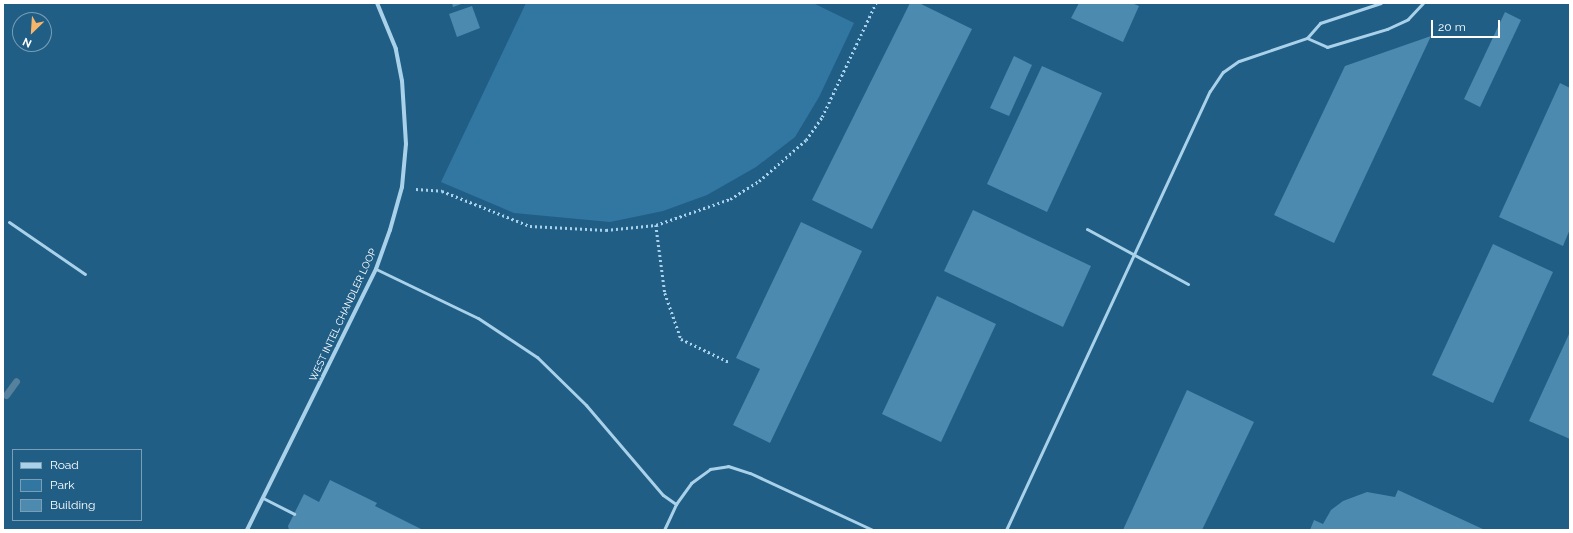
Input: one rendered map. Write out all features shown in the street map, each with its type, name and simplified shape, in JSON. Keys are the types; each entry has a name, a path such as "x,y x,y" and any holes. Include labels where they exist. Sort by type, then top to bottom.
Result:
{"street":[{"name":"WEST INTEL CHANDLER LOOP","path":"247,530 376,269 390,230 402,187 406,144 402,81 396,49 378,3"}],"lane":[{"path":"1006,530 1210,91 1223,72 1239,61 1307,38 1320,23 1381,3"},
{"path":"1307,38 1327,47 1387,29 1408,19 1423,3"},
{"path":"9,222 85,274"},
{"path":"1087,229 1188,284"},
{"path":"376,269 478,318 536,357 586,405 663,495 676,504"},
{"path":"664,530 676,504 691,483 710,469 728,466 750,472 872,530"},
{"path":"263,498 294,514"}],"path":[{"path":"402,187 442,191 530,226 606,230 656,225 730,199 759,181 806,140 822,117 876,3"},
{"path":"656,225 665,293 681,339 729,362"}],"green space":[{"path":"526,3 813,3 854,23 819,97 795,137 756,167 707,195 663,211 610,222 514,213 441,182"}],"building":[{"path":"452,3 464,3 453,7"},
{"path":"910,3 919,3 972,29 872,229 812,200"},
{"path":"1079,3 1132,3 1139,6 1123,42 1071,18"},
{"path":"472,6 480,28 457,37 449,14"},
{"path":"1505,12 1521,20 1480,107 1464,99"},
{"path":"1431,36 1334,243 1274,215 1345,66"},
{"path":"1014,56 1032,65 1009,116 990,108"},
{"path":"1042,66 1102,93 1047,212 987,184"},
{"path":"1560,83 1570,88 1570,229 1563,246 1499,217"},
{"path":"973,210 1091,266 1063,327 944,271"},
{"path":"801,222 862,251 770,443 733,425 760,369 736,358"},
{"path":"1493,244 1553,272 1493,403 1432,375"},
{"path":"937,296 996,324 941,442 882,414"},
{"path":"1570,332 1570,439 1529,421"},
{"path":"1187,390 1254,422 1202,530 1123,530"},
{"path":"330,480 377,503 375,506 423,530 289,530 288,526 304,494 319,502"},
{"path":"1398,490 1485,530 1310,530 1314,520 1323,524 1331,510 1343,501 1367,492 1395,497"}],"waterway":[{"path":"6,395 16,381"}]}
